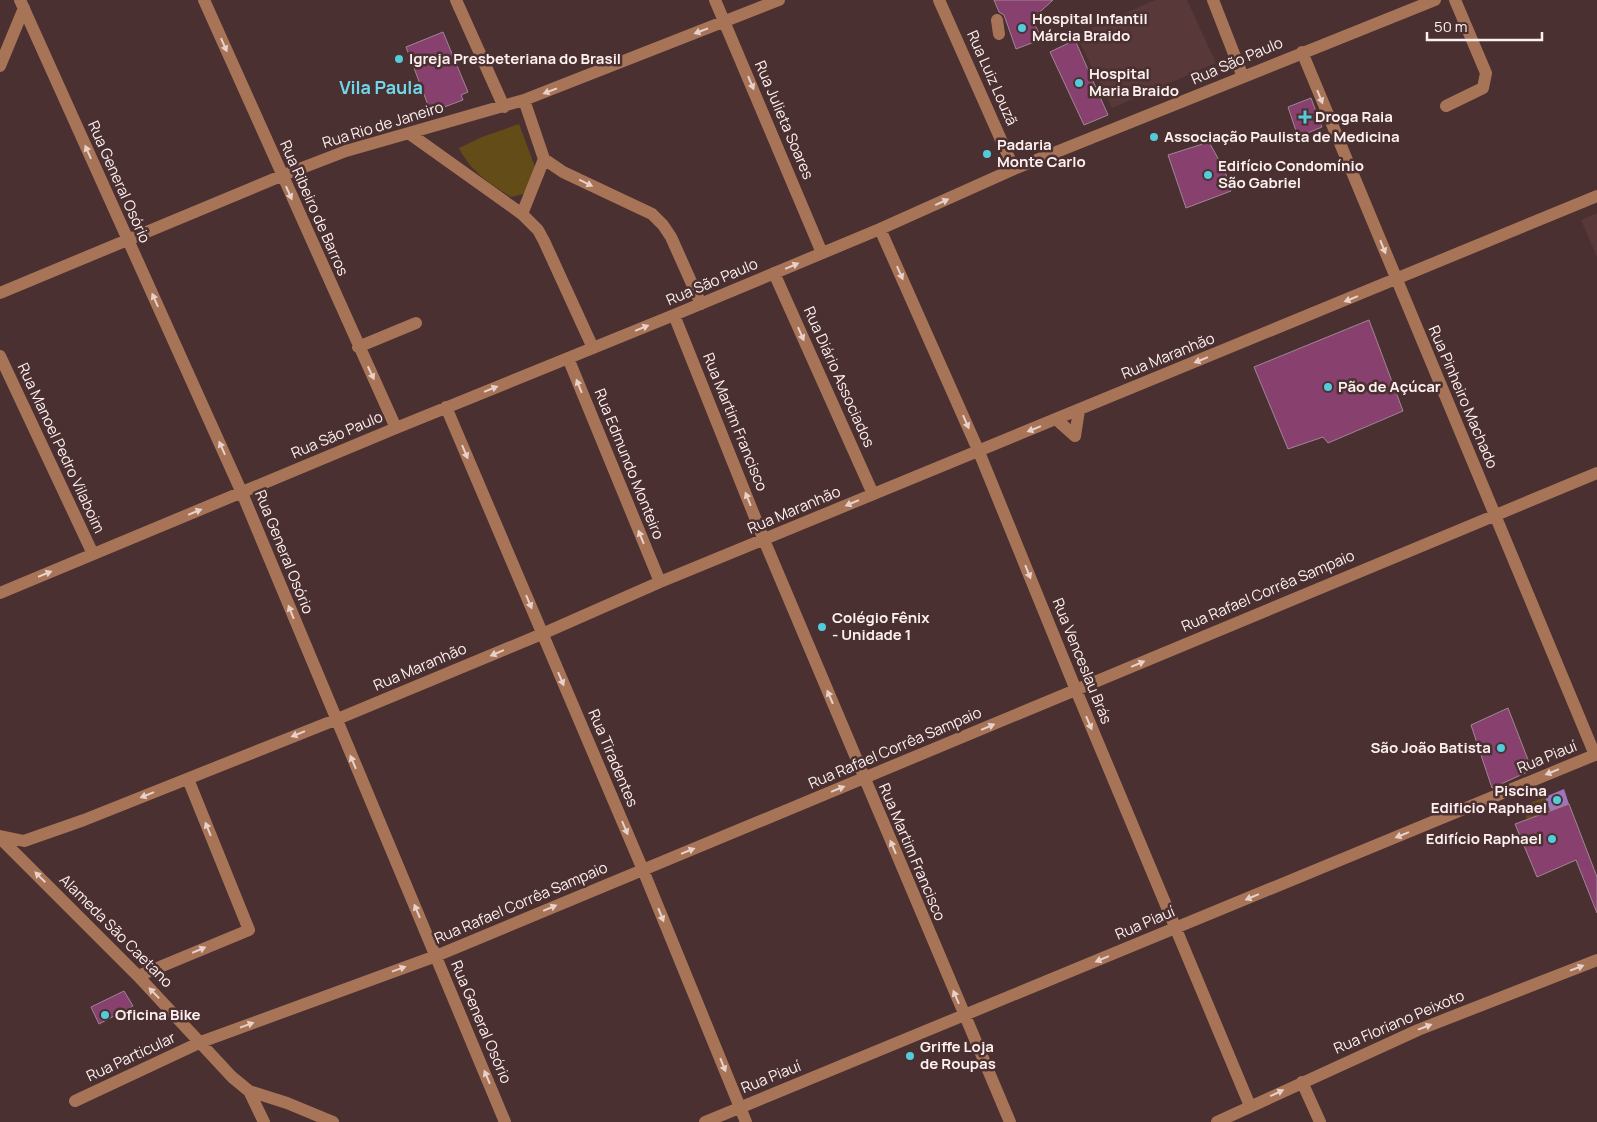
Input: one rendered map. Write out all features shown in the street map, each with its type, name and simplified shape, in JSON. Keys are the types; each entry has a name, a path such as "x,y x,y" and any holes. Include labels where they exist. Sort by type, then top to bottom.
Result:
{"street":[{"name":"Rua Ribeiro de Barros","path":"204,0 358,348 396,428"},
{"path":"456,0 504,107"},
{"name":"Rua Julieta Soares","path":"715,0 822,253"},
{"name":"Rua Rio de Janeiro","path":"0,293 281,176 346,151 504,107 779,0"},
{"name":"Rua Luiz Louzã","path":"939,0 1014,169"},
{"path":"1213,0 1243,77"},
{"name":"Rua São Paulo","path":"0,593 446,407 701,304 880,229 1014,169 1435,0"},
{"path":"1446,106 1483,88 1486,81 1486,73 1456,0"},
{"path":"0,66 22,4"},
{"name":"Rua General Osório","path":"22,4 242,493 335,720 506,1122"},
{"path":"998,20 999,34"},
{"name":"Rua Pinheiro Machado","path":"1302,52 1596,754"},
{"path":"524,100 544,159 558,170 652,214 663,225 701,304"},
{"path":"410,134 522,214 538,230 593,348"},
{"path":"522,214 544,159"},
{"name":"Rua Maranhão","path":"0,837 24,841 188,779 335,720 542,634 660,582 1597,196"},
{"name":"Rua Venceslau Brás","path":"880,229 979,452 1250,1106"},
{"name":"Rua Diário Associados","path":"774,273 873,494"},
{"name":"Rua Martim Francisco","path":"674,315 764,540 1010,1122"},
{"path":"358,348 416,322"},
{"name":"Rua Manoel Pedro Vilaboim","path":"0,356 93,554"},
{"name":"Rua Edmundo Monteiro","path":"568,358 660,582"},
{"name":"Rua Tiradentes","path":"446,407 643,870 746,1122"},
{"path":"1056,420 1075,436 1079,410"},
{"name":"Rua Rafael Corrêa Sampaio","path":"201,1042 436,956 864,779 1494,514 1597,473"},
{"name":"Rua Piauí","path":"705,1122 1596,754"},
{"path":"138,976 249,930 188,779"},
{"name":"Alameda São Caetano","path":"0,837 138,976 201,1042 232,1078 249,1091 287,1103 334,1122"},
{"name":"Rua Floriano Peixoto","path":"1217,1122 1418,1030 1597,960"},
{"name":"Rua Particular","path":"75,1100 201,1042"},
{"path":"1302,1082 1320,1122"},
{"path":"249,1091 264,1122"}],"shaded area":[{"path":"1155,0 1187,0 1216,63 1112,108 1076,35"},
{"path":"519,124 535,167 524,194 511,197 488,182 475,170 459,148 482,137"},
{"path":"1597,213 1597,257 1581,220"},
{"name":"Piscina Edificio Raphael","path":"1564,789 1569,804 1550,811 1545,797"},
{"path":"1545,797 1550,811 1527,819 1522,806"}],"building":[{"name":"Hospital Infantil Márcia Braido","path":"994,0 1053,0 1032,19 1042,39 1016,49 1004,15 999,12"},
{"path":"443,32 468,92 461,95 463,100 436,110 428,105 406,47"},
{"name":"Hospital Maria Braido","path":"1075,40 1108,115 1084,125 1050,52"},
{"name":"Droga Raia","path":"1311,98 1322,127 1298,137 1288,107"},
{"name":"Edifício Condomínio São Gabriel","path":"1209,142 1225,171 1231,191 1186,208 1168,155"},
{"name":"Pão de Açúcar","path":"1369,320 1403,411 1328,443 1323,437 1288,449 1254,367"},
{"name":"São João Batista","path":"1508,708 1532,770 1492,788 1471,725"},
{"name":"Edifício Raphael","path":"1569,804 1597,877 1597,913 1576,860 1537,877 1515,824"},
{"name":"Oficina Bike","path":"124,991 133,1006 99,1024 91,1007"}],"place":[{"name":"Hospital Infantil Márcia Braido","path":"1022,28"},
{"name":"Igreja Presbeteriana do Brasil","path":"399,59"},
{"name":"Hospital Maria Braido","path":"1079,83"},
{"name":"Droga Raia","path":"1305,117"},
{"name":"Associação Paulista de Medicina","path":"1154,137"},
{"name":"Padaria Monte Carlo","path":"987,154"},
{"name":"Edifício Condomínio São Gabriel","path":"1208,175"},
{"name":"Pão de Açúcar","path":"1328,387"},
{"name":"Colégio Fênix - Unidade 1","path":"822,627"},
{"name":"São João Batista","path":"1501,748"},
{"name":"Piscina Edificio Raphael","path":"1557,800"},
{"name":"Edifício Raphael","path":"1552,839"},
{"name":"Oficina Bike","path":"105,1015"},
{"name":"Griffe Loja de Roupas","path":"910,1056"}],"district":[{"name":"Vila Paula","path":"381,88"}]}
